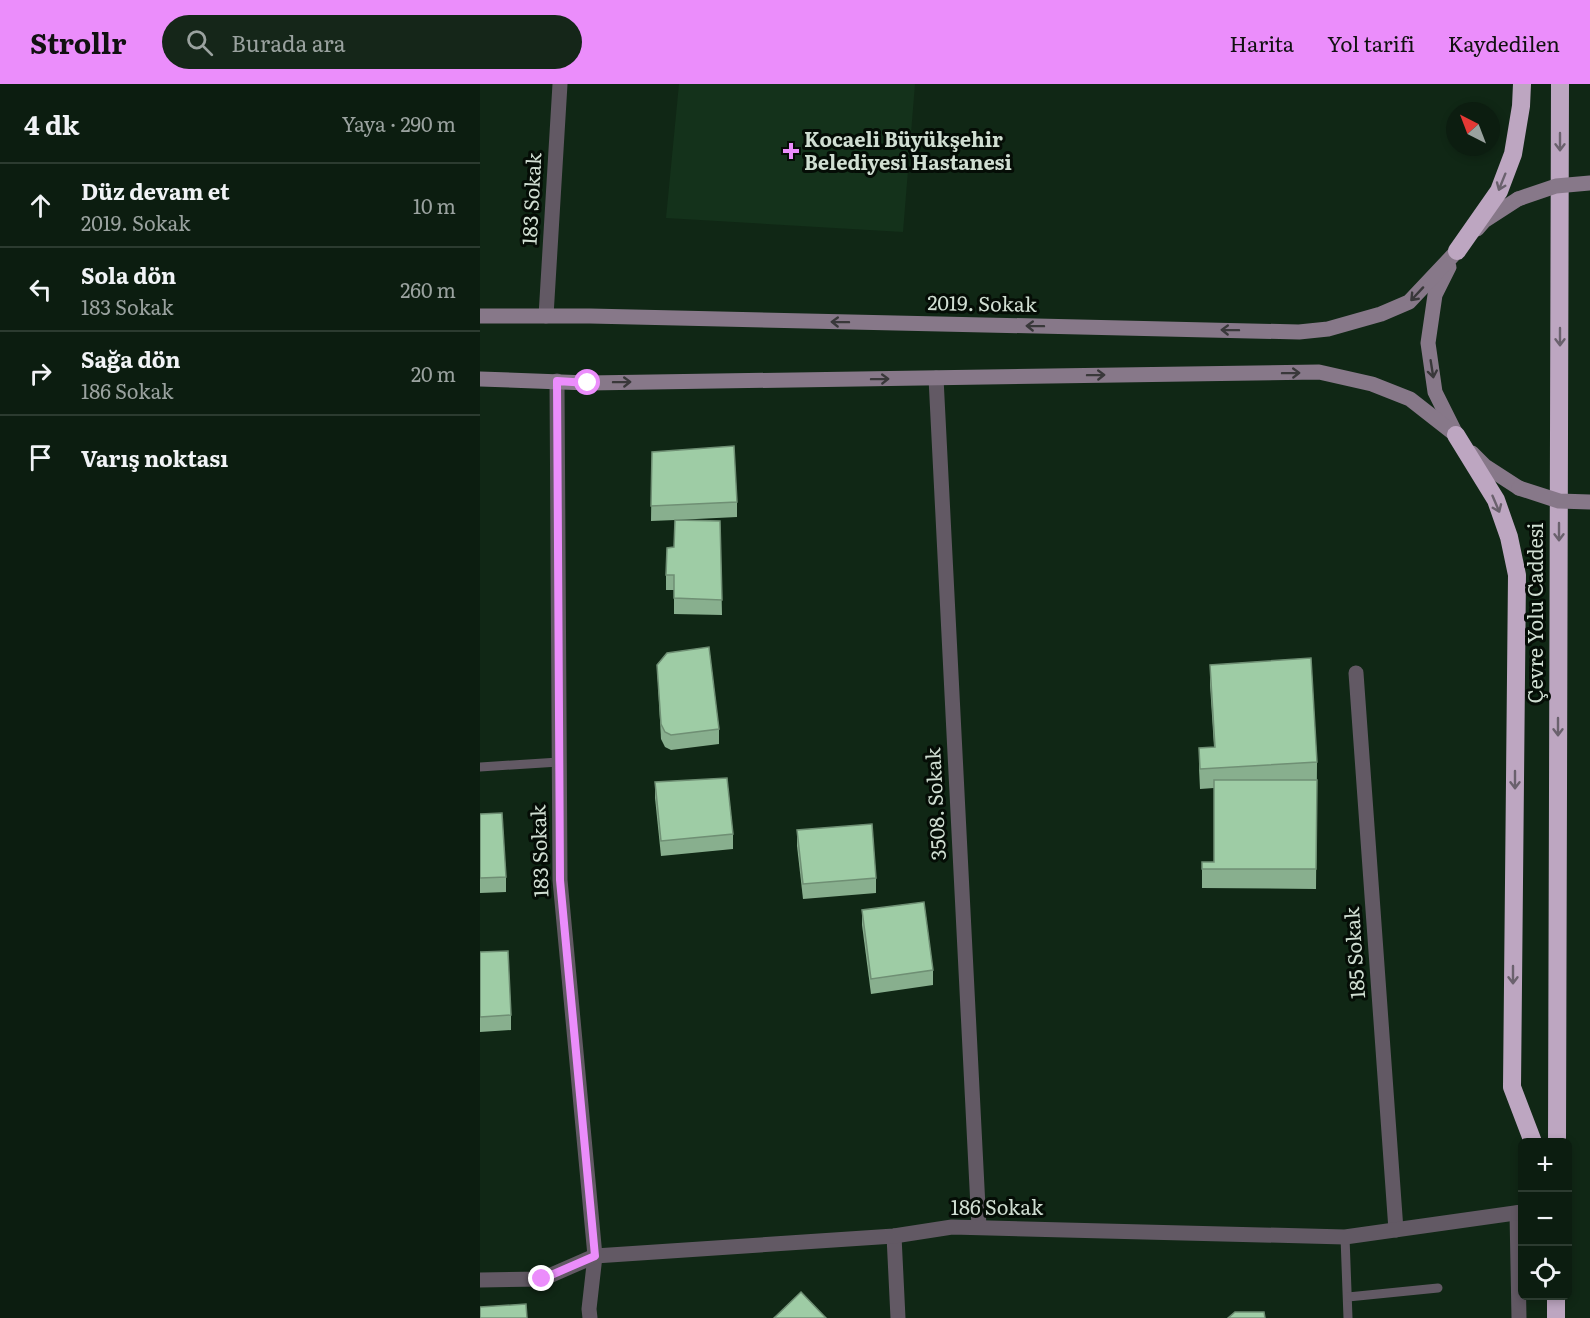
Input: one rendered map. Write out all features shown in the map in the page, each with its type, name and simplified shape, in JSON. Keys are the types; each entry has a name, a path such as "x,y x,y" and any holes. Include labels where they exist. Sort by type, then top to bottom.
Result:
{"highway":[{"path":"1457,251 1499,191 1513,154 1521,106 1522,84"},
{"name":"Çevre Yolu Caddesi","path":"1557,1138 1560,84"},
{"path":"1456,435 1496,500 1509,537 1517,575 1512,1087 1531,1138"},
{"path":"1556,1300 1556,1318"}],"street":[{"name":"183 Sokak","path":"546,316 560,84"},
{"path":"1456,435 1435,392 1428,343 1435,295 1457,251 1484,221 1518,199 1557,186 1590,183"},
{"name":"2019. Sokak","path":"480,316 1299,332 1328,329 1381,314 1409,302 1457,251"},
{"path":"480,379 588,383 1319,372 1372,384 1410,399 1456,435 1485,466 1519,488 1559,501 1590,502"},
{"name":"3508. Sokak","path":"936,378 979,1227"},
{"name":"183 Sokak","path":"557,381 560,880 595,1256 590,1318"},
{"name":"185 Sokak","path":"1356,673 1396,1230"},
{"name":"186 Sokak","path":"480,1280 542,1279 595,1256 894,1236 952,1227 1346,1237 1518,1212"},
{"path":"894,1236 898,1318"},
{"path":"1519,1318 1520,1246"}],"lane":[{"path":"480,767 559,762"},
{"path":"1346,1237 1348,1318"},
{"path":"1348,1298 1438,1288"}],"shaded area":[{"name":"Kocaeli Büyükşehir Belediyesi Hastanesi","path":"679,84 915,84 903,232 666,218"}],"building":[{"path":"734,446 737,502 651,506 652,452"},
{"path":"675,520 720,521 722,600 674,598 674,575 666,575 667,548 674,547"},
{"path":"709,647 719,729 671,735 665,732 661,724 657,665 667,653"},
{"path":"1311,658 1317,762 1200,769 1199,748 1215,747 1210,665"},
{"path":"727,778 733,834 661,841 655,782"},
{"path":"1214,780 1317,780 1316,869 1202,869 1202,862 1214,862"},
{"path":"502,813 506,877 480,878 480,814"},
{"path":"872,824 876,878 803,884 797,830"},
{"path":"924,902 933,970 871,979 862,910"},
{"path":"508,951 511,1015 480,1017 480,952"},
{"path":"801,1292 826,1318 774,1318"},
{"path":"526,1304 527,1318 480,1318 480,1307"},
{"path":"1235,1312 1264,1312 1265,1318 1228,1318"}],"place":[{"name":"Kocaeli Büyükşehir Belediyesi Hastanesi","path":"791,151"}],"route":[{"path":"542,1279 595,1256 560,880 557,381 588,383"}]}
